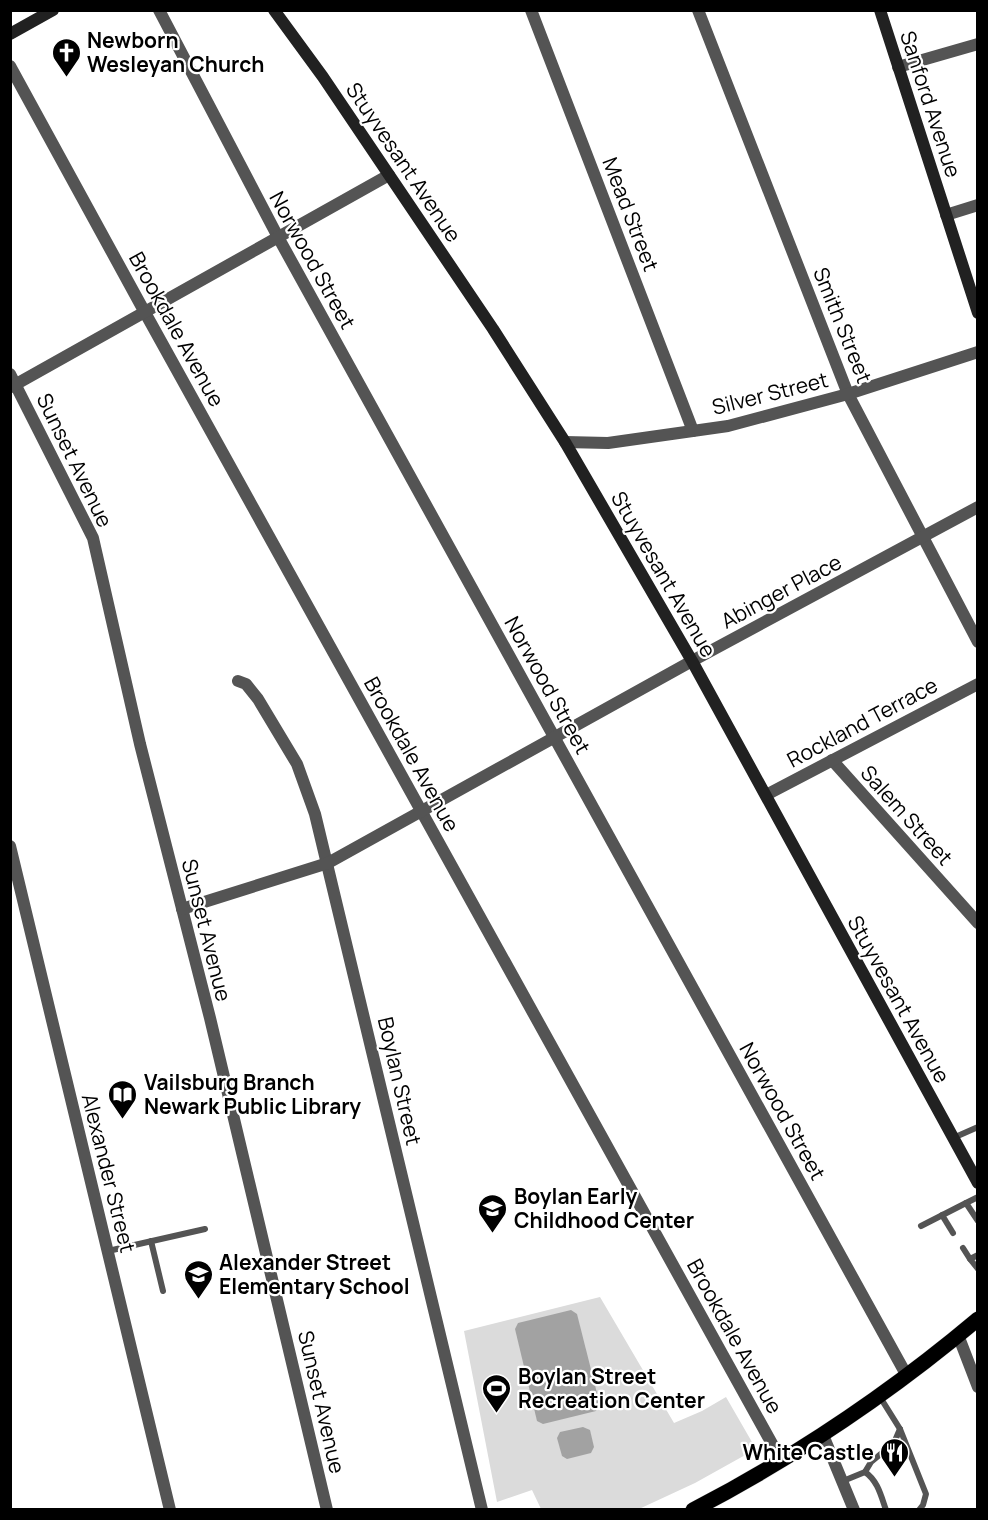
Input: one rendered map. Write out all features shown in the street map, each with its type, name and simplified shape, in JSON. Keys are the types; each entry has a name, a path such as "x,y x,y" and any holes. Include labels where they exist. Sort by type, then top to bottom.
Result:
{"main road":[{"path":"10,34 53,10"},
{"name":"Stuyvesant Avenue","path":"274,10 323,77 493,328 565,442 692,661 978,1183"},
{"name":"Sanford Avenue","path":"880,10 978,313"},
{"path":"697,1508 823,1435 880,1397 978,1319"}],"street":[{"name":"Norwood Street","path":"159,10 278,237 907,1376"},
{"name":"Mead Street","path":"531,10 693,431"},
{"name":"Smith Street","path":"698,10 848,394 978,642"},
{"path":"898,68 978,44"},
{"name":"Brookdale Avenue","path":"10,66 781,1460"},
{"path":"12,382 145,312 389,175"},
{"path":"946,215 978,206"},
{"name":"Silver Street","path":"565,442 608,442 728,426 848,394 978,352"},
{"name":"Sunset Avenue","path":"12,382 93,538 140,744 210,1018 327,1509"},
{"name":"Abinger Place","path":"182,909 328,863 692,661 978,507"},
{"name":"Boylan Street","path":"238,681 246,684 258,699 297,764 315,814 482,1509"},
{"name":"Rockland Terrace","path":"766,795 978,684"},
{"name":"Salem Street","path":"832,760 978,923"},
{"name":"Alexander Street","path":"10,846 170,1509"},
{"path":"958,1335 978,1387"},
{"path":"823,1435 854,1509"}],"lane":[{"path":"953,1138 978,1127"},
{"path":"921,1226 978,1197"},
{"path":"966,1203 978,1221"},
{"path":"942,1215 953,1233"},
{"path":"108,1251 205,1229"},
{"path":"151,1241 163,1291"},
{"path":"963,1248 978,1269"},
{"path":"970,1259 978,1255"},
{"path":"880,1397 900,1429 926,1494 923,1505 919,1509"},
{"path":"843,1481 865,1472 871,1462 894,1443 900,1429"},
{"path":"865,1472 872,1477 886,1509"}],"shaded area":[{"path":"600,1297 674,1423 726,1397 756,1449 695,1483 639,1509 541,1509 532,1490 497,1502 464,1331"},
{"path":"571,1310 577,1314 600,1405 596,1411 543,1424 537,1421 515,1329 518,1323"},
{"path":"583,1427 590,1430 594,1447 591,1453 567,1459 562,1456 557,1438 560,1432"}],"place":[{"name":"Newborn Wesleyan Church","path":"66,78"},
{"name":"Vailsburg Branch Newark Public Library","path":"123,1120"},
{"name":"Boylan Early Childhood Center","path":"493,1234"},
{"name":"Alexander Street Elementary School","path":"198,1300"},
{"name":"Boylan Street Recreation Center","path":"497,1414"},
{"name":"White Castle","path":"895,1478"}]}
